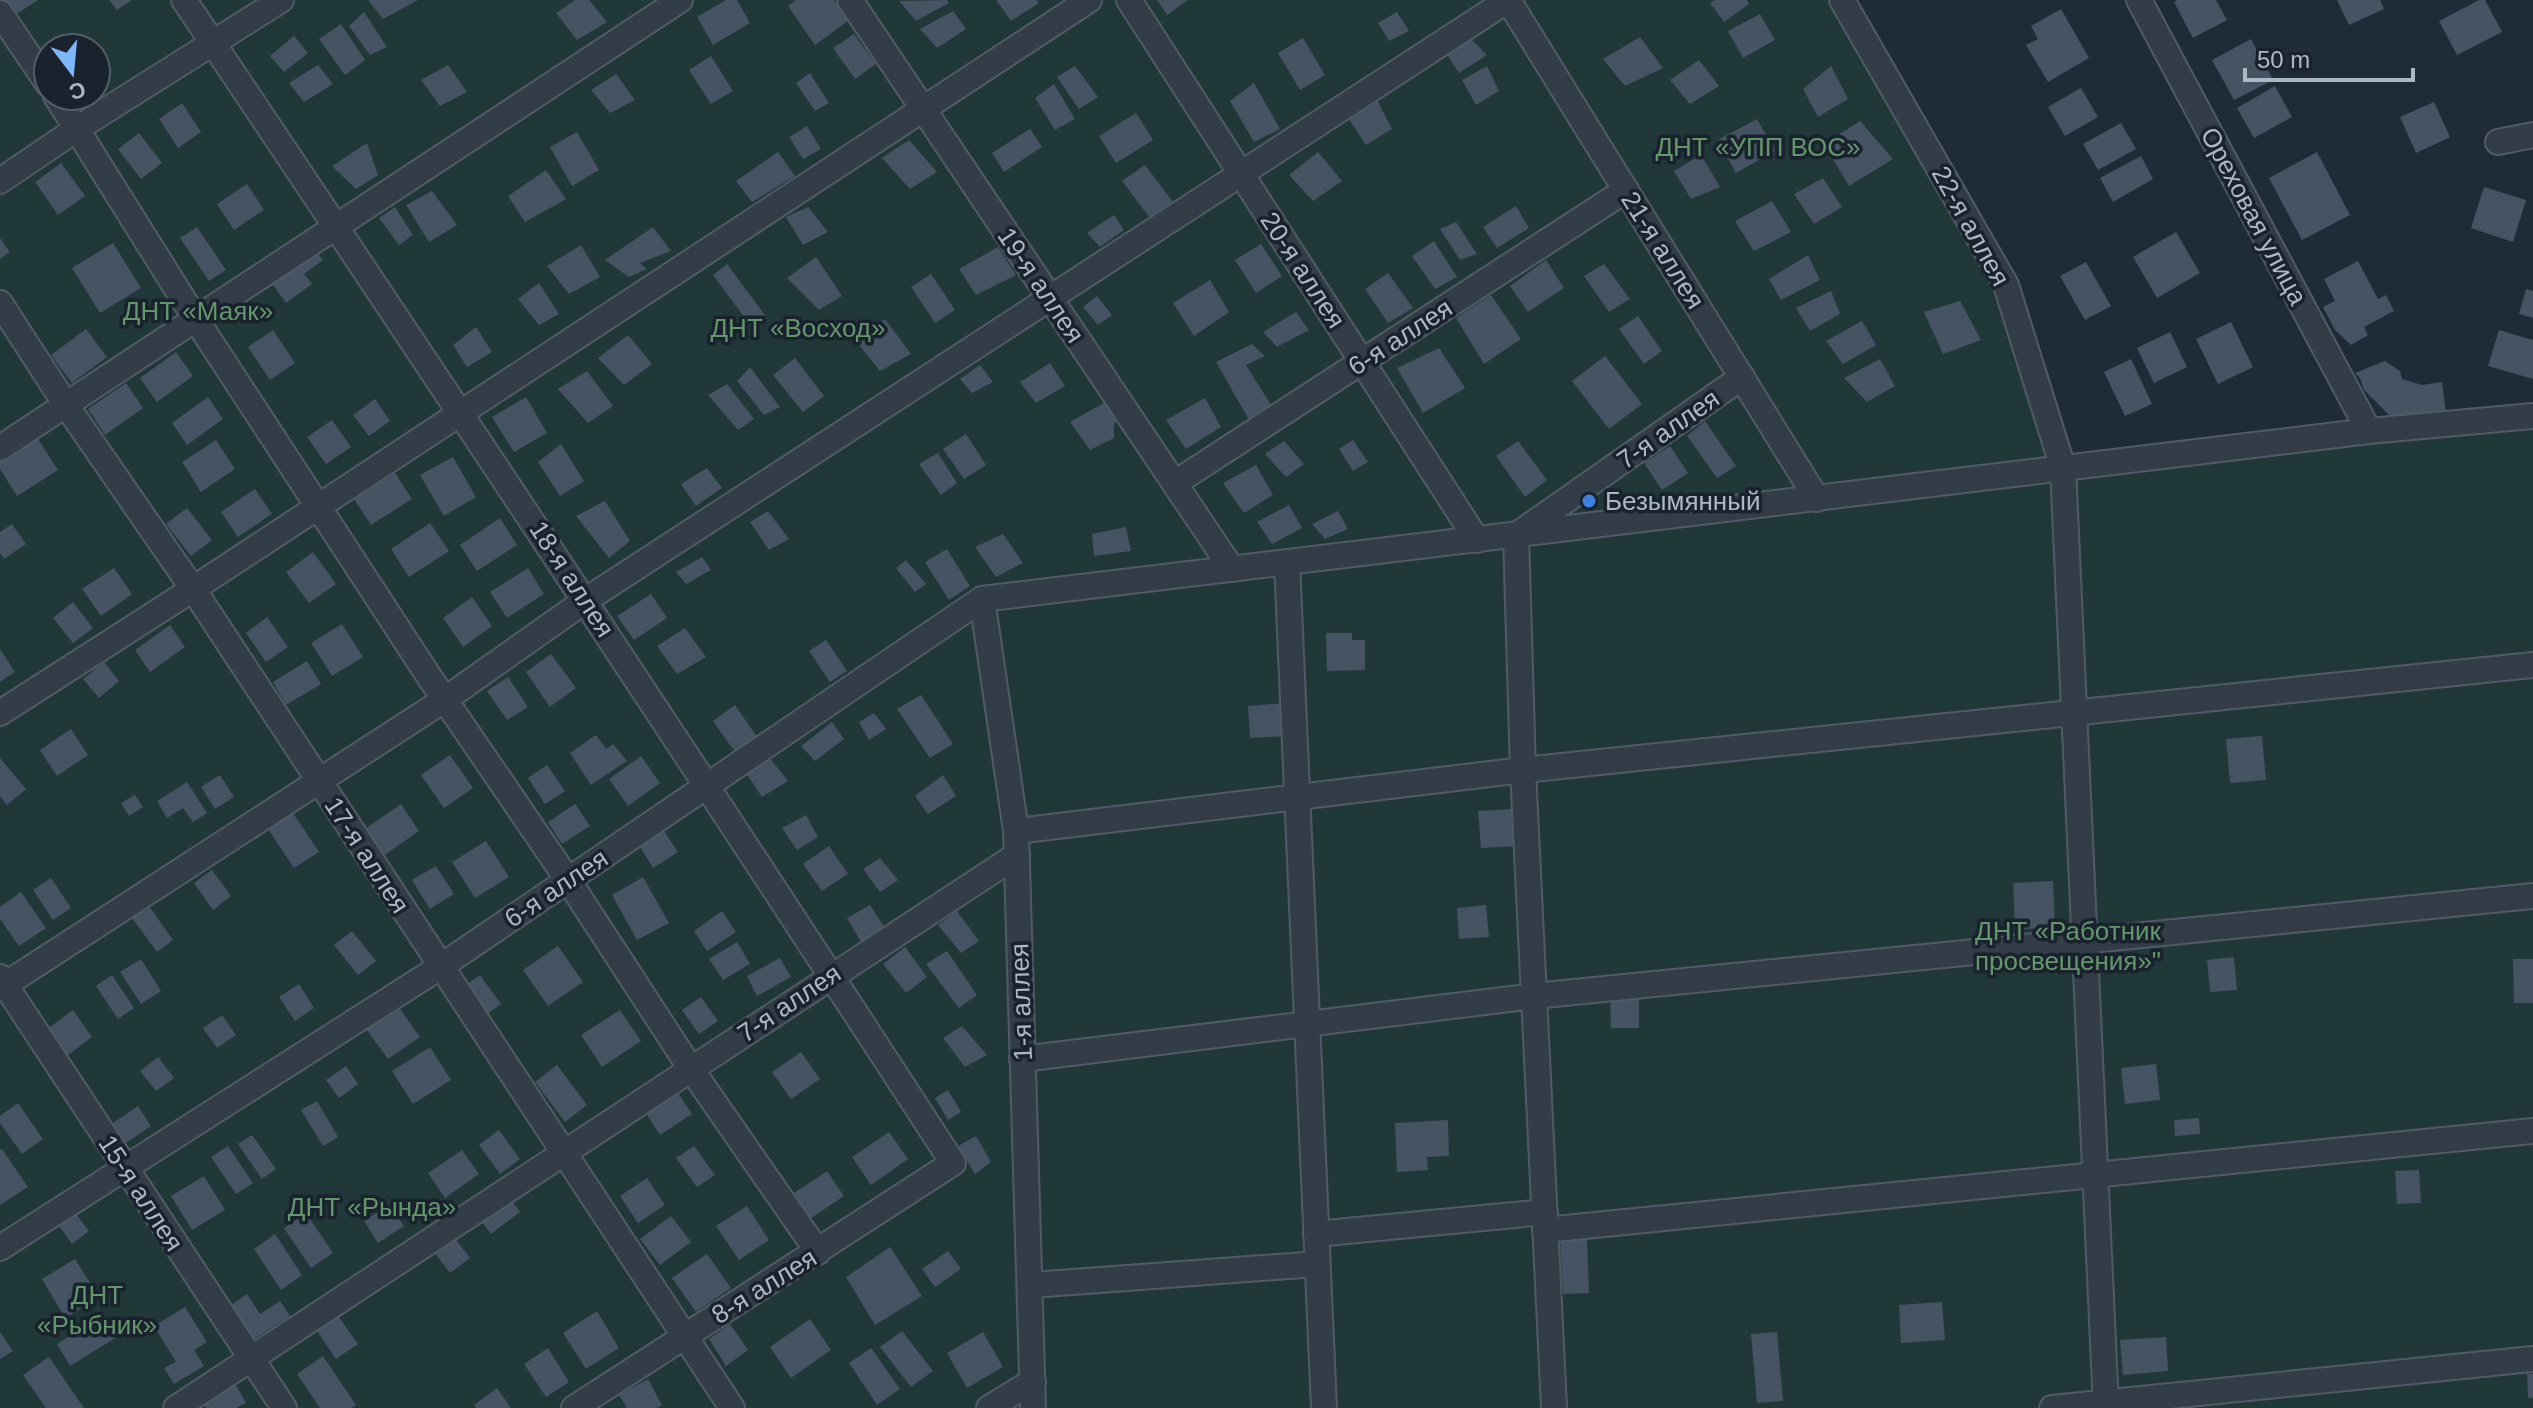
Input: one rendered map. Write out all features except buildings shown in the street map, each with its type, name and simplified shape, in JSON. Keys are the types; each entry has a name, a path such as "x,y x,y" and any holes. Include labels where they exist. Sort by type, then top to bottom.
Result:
{"street":[{"name":"18-я аллея","path":"184,0 586,600 705,788 953,1163"},
{"path":"0,181 281,0"},
{"path":"0,448 680,0"},
{"name":"19-я аллея","path":"850,0 1232,569"},
{"path":"0,713 1089,0"},
{"name":"20-я аллея","path":"1129,0 1477,540"},
{"path":"2,983 447,698 586,600 1508,0"},
{"name":"21-я аллея","path":"1508,0 1817,499"},
{"name":"22-я аллея","path":"1842,0 2006,285 2063,468 2106,1405"},
{"name":"Ореховая улица","path":"2139,0 2369,431"},
{"path":"0,13 32,60"},
{"path":"67,112 195,318 430,678 447,698 691,1069 818,1252"},
{"path":"2498,142 2533,135"},
{"name":"6-я аллея","path":"1175,483 1626,190"},
{"name":"17-я аллея","path":"0,303 193,589 732,1408"},
{"name":"7-я аллея","path":"1516,535 1742,377"},
{"path":"982,599 2369,431 2533,416"},
{"path":"1516,535 1523,770 1554,1408"},
{"path":"1287,563 1324,1408"},
{"name":"6-я аллея","path":"0,1248 440,967 982,599"},
{"name":"1-я аллея","path":"982,599 1016,843 1032,1285 1033,1408"},
{"path":"1016,843 1297,797 1523,770 2533,665"},
{"name":"7-я аллея","path":"176,1408 831,975 1016,843"},
{"path":"1022,1059 1534,996 2533,896"},
{"name":"15-я аллея","path":"2,983 284,1408"},
{"path":"1316,1234 1545,1221 2095,1175 2533,1131"},
{"name":"8-я аллея","path":"574,1408 953,1163"},
{"path":"1032,1285 1317,1264"},
{"path":"2052,1408 2106,1405 2533,1359"},
{"path":"989,1408 1033,1381"}],"green space":[{"path":"0,0 1842,0 2006,285 2072,476 2359,442 2533,429 2533,1408 0,1408"}],"place":[{"name":"Безымянный","path":"1589,501"}],"park label":[{"name":"ДНТ «УПП ВОС»","path":"1758,147"},
{"name":"ДНТ «Маяк»","path":"198,311"},
{"name":"ДНТ «Восход»","path":"798,328"},
{"name":"ДНТ «Работник просвещения»\"","path":"2068,946"},
{"name":"ДНТ «Рында»","path":"372,1207"},
{"name":"ДНТ «Рыбник»","path":"97,1310"}]}
